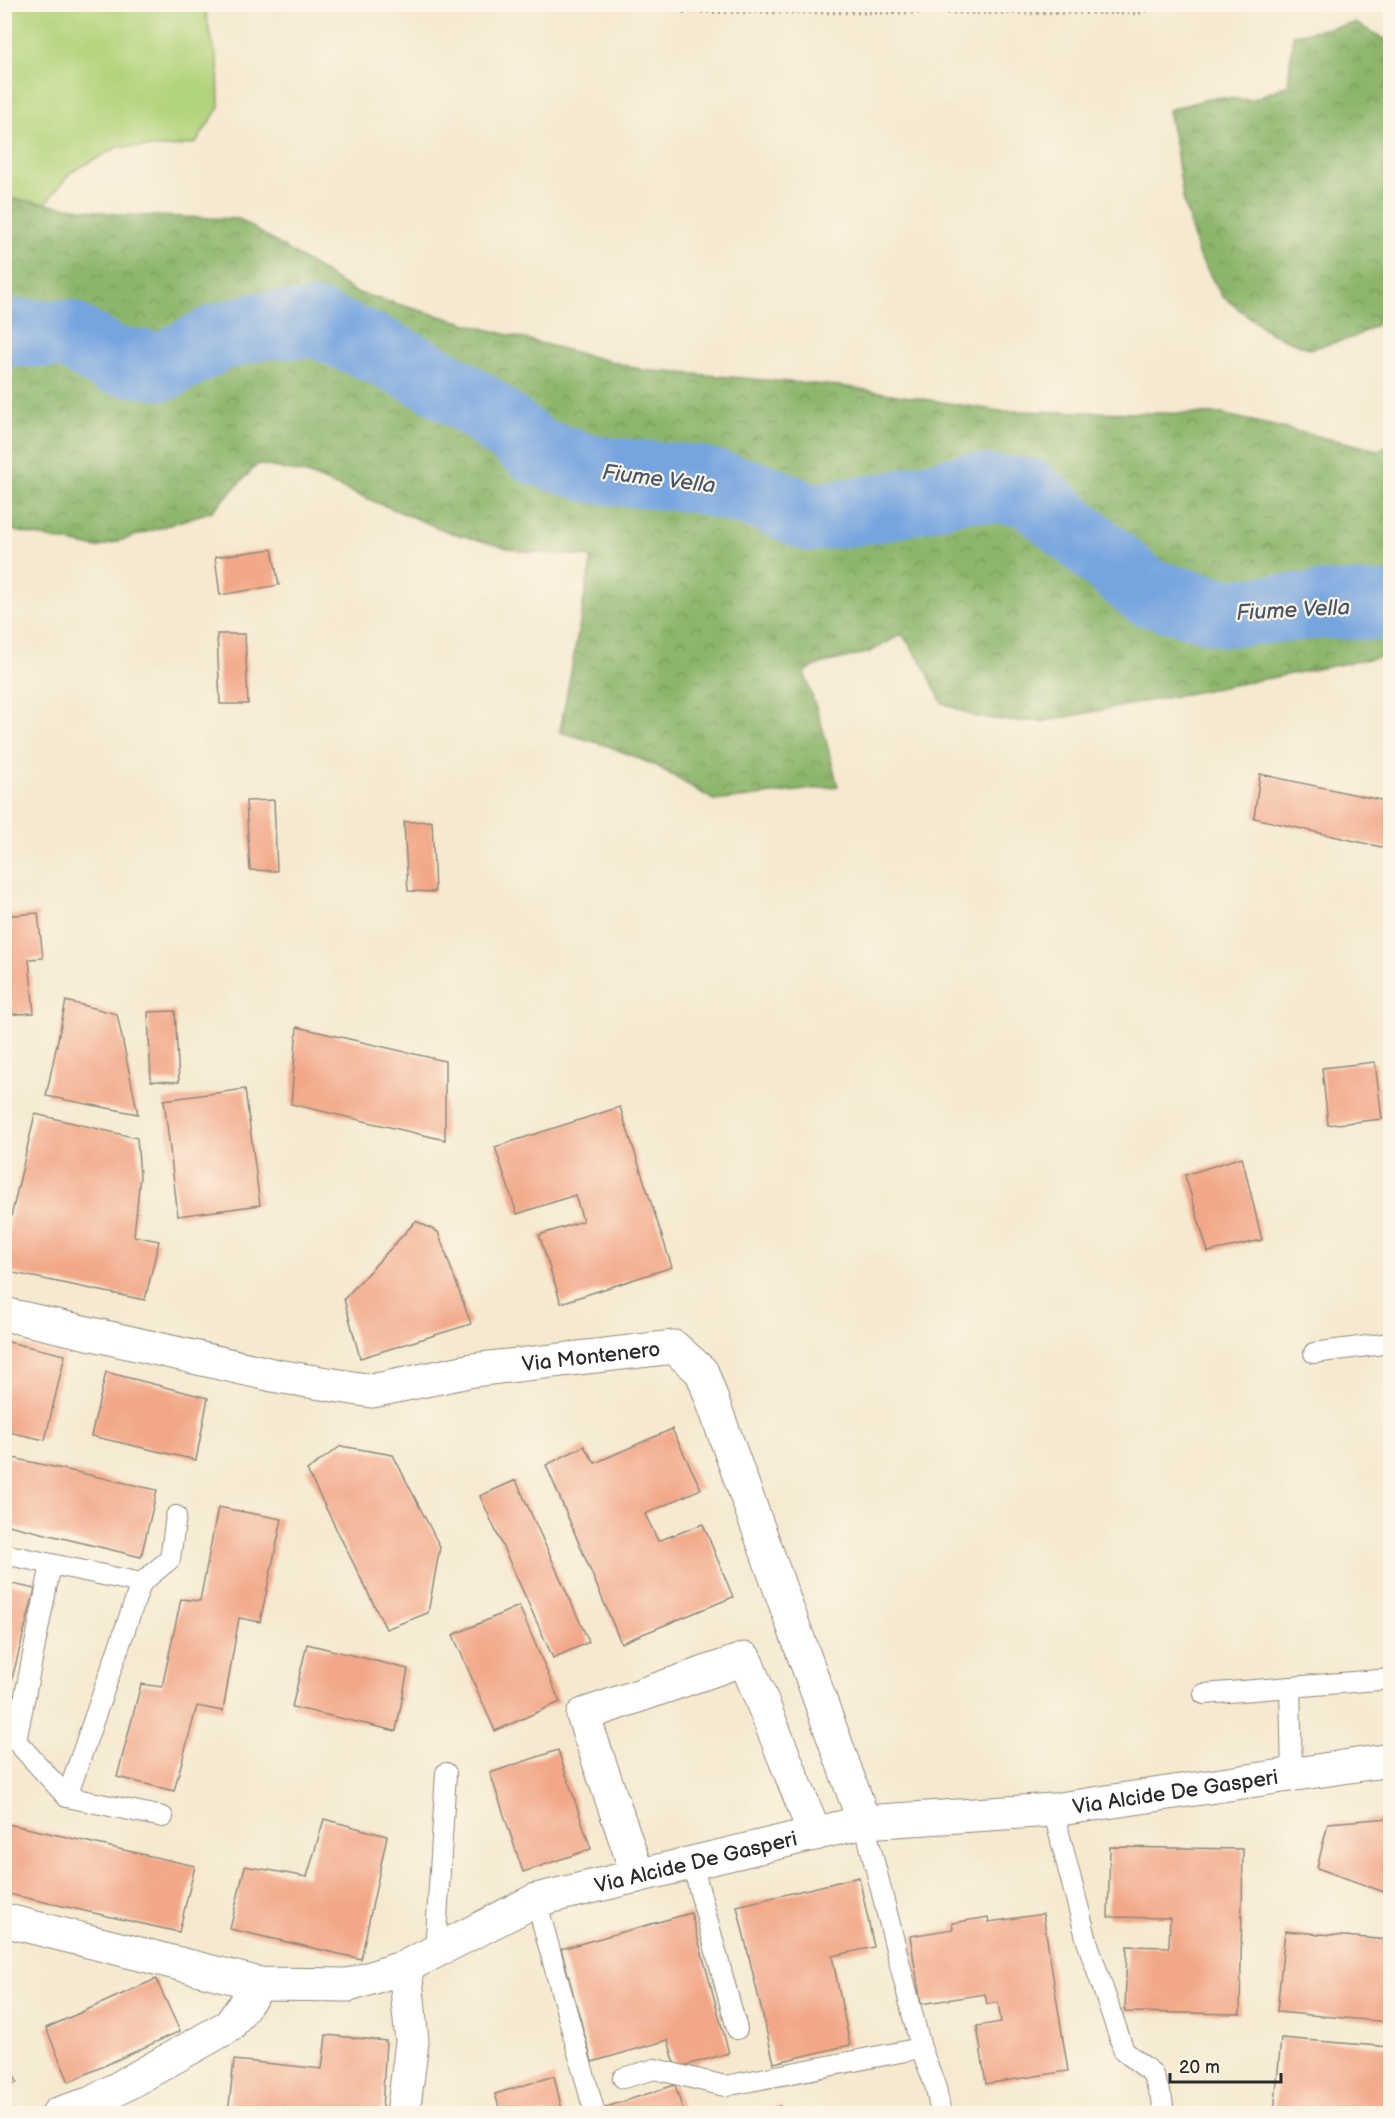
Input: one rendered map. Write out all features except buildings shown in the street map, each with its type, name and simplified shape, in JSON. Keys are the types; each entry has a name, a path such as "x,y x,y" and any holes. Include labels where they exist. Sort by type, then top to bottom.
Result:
{"street":[{"name":"Via Montenero","path":"4,1314 277,1376 372,1391 474,1370 674,1347 702,1372 864,1822"},
{"path":"638,1876 583,1715 745,1659 815,1834"},
{"name":"Via Alcide De Gasperi","path":"4,1920 260,1984 349,1985 405,1967 536,1900 864,1822 1053,1810 1390,1760"},
{"path":"403,2114 412,2042 405,1967"},
{"path":"58,2114 92,2103 229,2026 260,1984"}],"lane":[{"path":"1314,1353 1390,1343"},
{"path":"67,1797 141,1583 170,1558 176,1516"},
{"path":"4,1554 141,1583"},
{"path":"51,1564 10,1739 67,1797 163,1817"},
{"path":"1204,1694 1390,1679"},
{"path":"1290,1687 1292,1774"},
{"path":"435,1952 446,1773"},
{"path":"1053,1810 1087,1941 1124,2051 1152,2073 1162,2099 1164,2114"},
{"path":"864,1822 921,2048 936,2088 941,2114"},
{"path":"692,1863 738,2029"},
{"path":"536,1900 595,2114"},
{"path":"623,2078 655,2069 725,2086 921,2048"}],"path":[{"path":"667,4 684,12 1138,13 1174,4"}],"green space":[{"path":"5,4 206,5 206,16 218,64 219,107 196,143 172,147 118,147 71,172 45,204 5,198"},
{"path":"1355,23 1390,42 1390,303 1376,325 1352,338 1310,349 1270,333 1222,296 1198,254 1183,198 1168,110 1214,97 1251,100 1288,85 1293,35"},
{"path":"5,198 123,215 239,219 355,292 643,370 840,386 1000,411 1222,414 1378,450 1390,444 1390,655 1045,721 1010,721 977,717 942,703 923,664 902,634 870,652 820,664 804,672 822,726 838,786 715,801 657,766 608,746 560,732 592,557 519,551 449,532 307,474 258,464 212,511 97,548 5,529"}],"waterway":[{"name":"Fiume Vella","path":"4,333 67,334 112,360 163,367 217,338 259,326 317,324 380,351 437,380 480,407 538,452 595,470 696,479 763,497 810,518 885,507 969,487 1029,492 1146,592 1226,613 1325,605 1390,607"}]}
